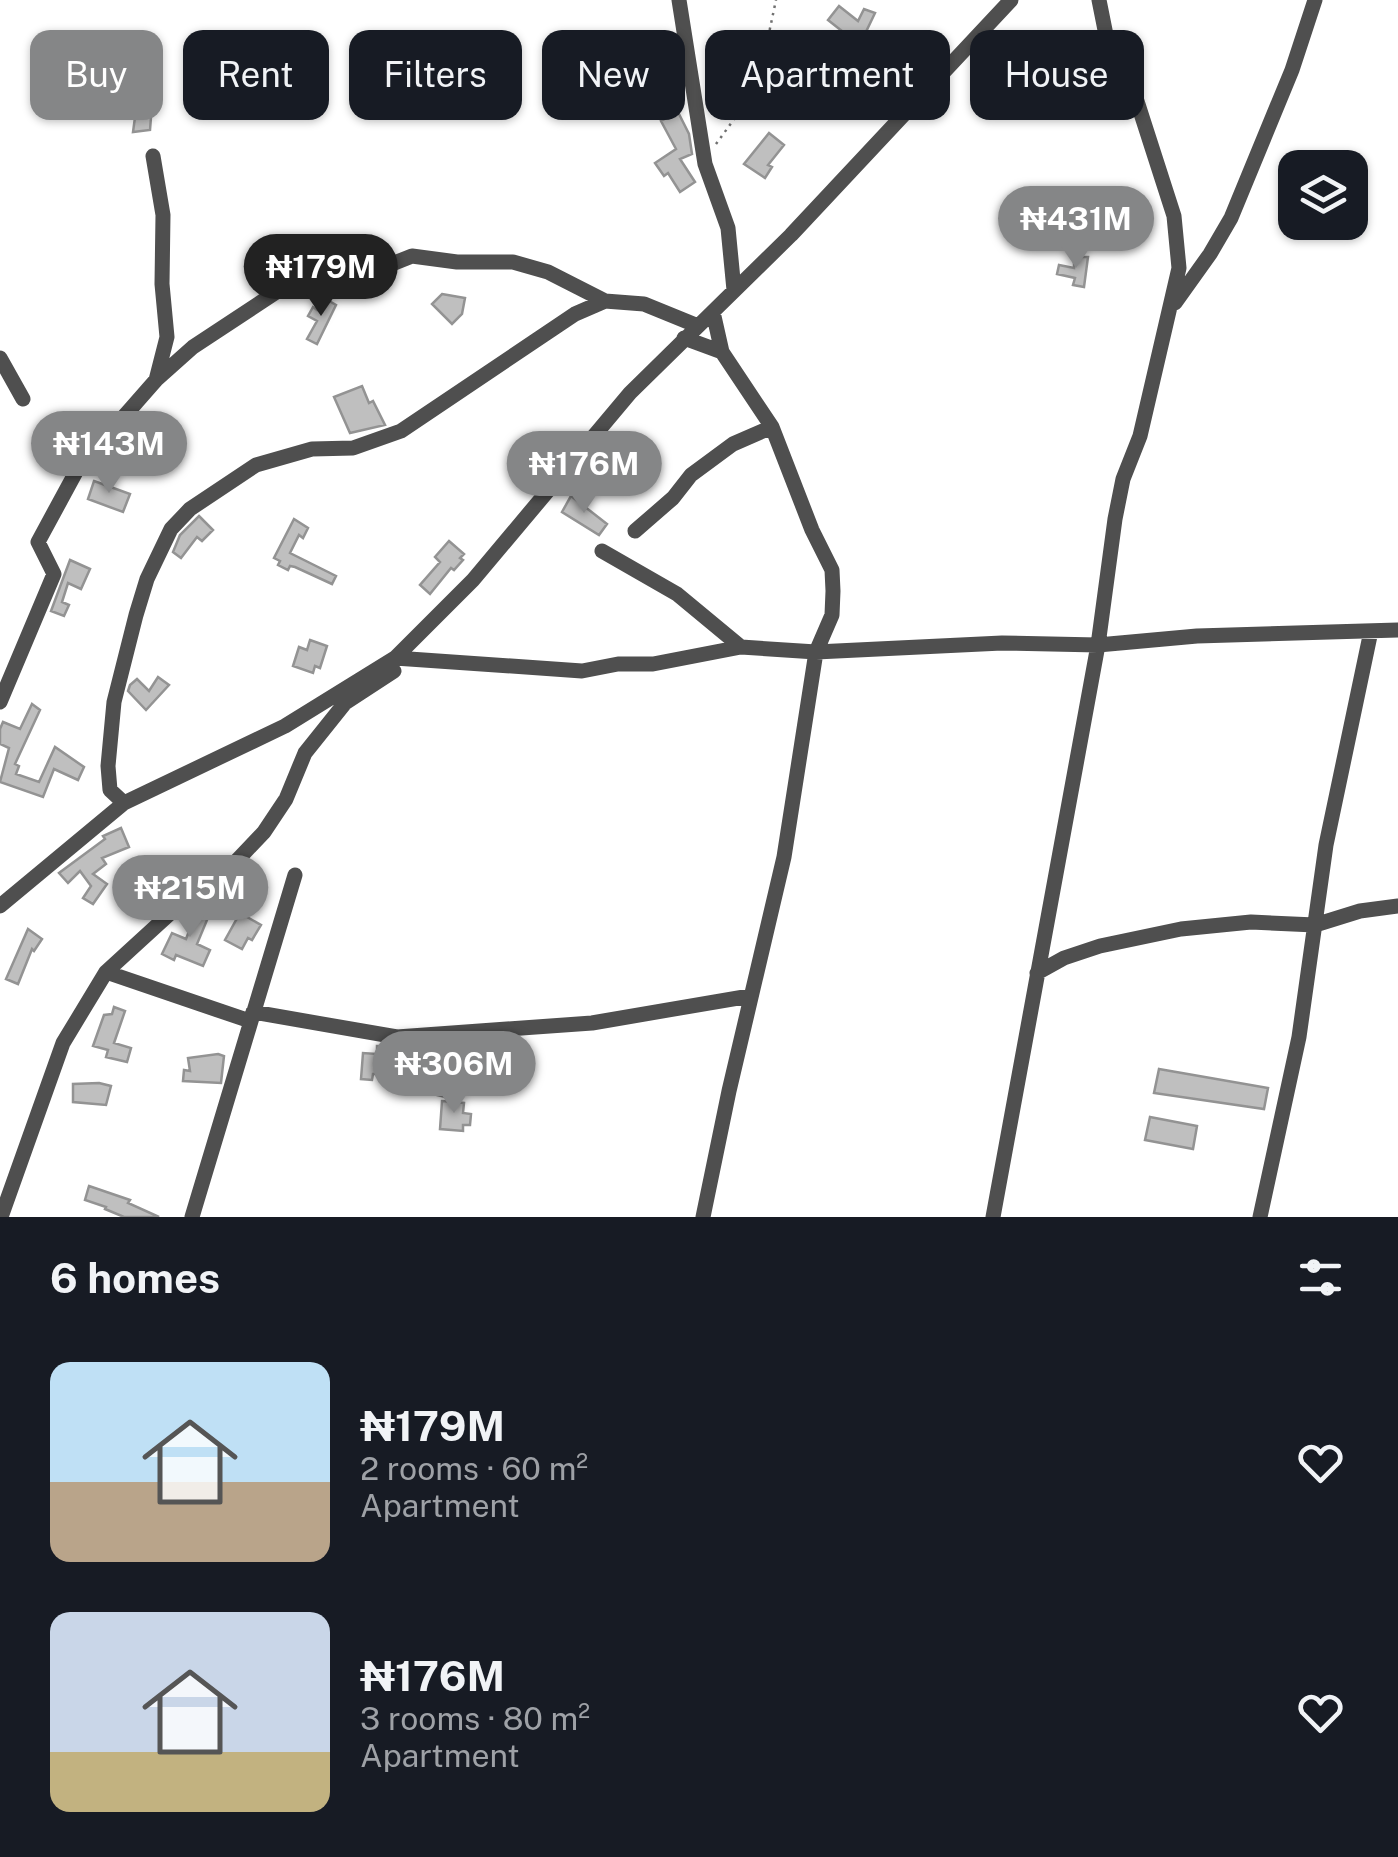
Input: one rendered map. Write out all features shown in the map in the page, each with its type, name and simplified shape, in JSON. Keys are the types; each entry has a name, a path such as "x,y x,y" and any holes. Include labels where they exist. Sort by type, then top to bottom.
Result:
{"street":[{"path":"679,0 705,164 728,228 734,290"},
{"path":"1,1217 62,1044 106,972 200,886 228,870 264,832 286,800 305,752 344,703 395,665 473,580 630,393 792,235 1011,0"},
{"path":"993,1217 1098,646 1123,479 1140,436 1179,268 1174,216 1142,116 1106,35 1098,0"},
{"path":"1170,310 1231,218 1292,70 1314,0"},
{"path":"153,156 163,216 162,284 167,337 156,380"},
{"path":"0,702 54,574 38,542 77,470 156,380 194,347 293,280 338,272 364,275 412,256 457,262 513,262 548,272 605,300 644,304 698,326"},
{"path":"124,803 110,790 114,702 147,580 171,529 190,509 256,464 312,449 353,448 402,430 574,314 605,300"},
{"path":"704,1217 784,856 816,652 832,614 832,570 772,427 722,352 712,312"},
{"path":"684,338 722,352"},
{"path":"0,358 23,399"},
{"path":"635,531 673,498 691,475 733,444 772,427"},
{"path":"602,551 677,594 741,647"},
{"path":"0,906 124,803 285,726 395,665 582,671 618,664 653,664 741,647 816,652 1002,643 1098,646 1197,636 1398,630"},
{"path":"1260,1217 1299,1037 1326,845 1371,631"},
{"path":"192,1217 295,875"},
{"path":"1037,973 1064,958 1100,946 1181,929 1251,922 1315,925 1360,911 1398,906"},
{"path":"106,972 252,1016 397,1037 592,1023 750,996"}],"path":[{"path":"705,164 743,107 765,52 776,0"}],"building":[{"path":"839,6 858,21 864,9 875,13 867,30 841,30 828,20"},
{"path":"135,120 151,120 150,130 133,132"},
{"path":"682,120 689,134 692,154 680,159 695,182 680,192 668,173 664,176 655,163 676,149 661,121"},
{"path":"769,133 784,145 768,165 772,167 765,178 744,164"},
{"path":"1074,257 1088,257 1084,287 1073,285 1075,278 1057,274 1059,265 1074,268"},
{"path":"442,294 465,298 462,314 452,324 432,304"},
{"path":"324,298 336,305 317,344 307,339 317,321 308,316"},
{"path":"362,386 385,425 350,433 334,397"},
{"path":"94,481 130,494 123,512 88,499"},
{"path":"571,496 607,524 599,535 562,512"},
{"path":"199,516 213,530 202,541 197,537 181,558 173,552 180,535"},
{"path":"294,519 308,528 303,538 299,535 290,553 336,576 332,584 295,567 288,570 278,565 280,561 274,558"},
{"path":"449,541 464,554 460,558 463,560 454,570 451,568 430,594 420,585 440,562 435,557"},
{"path":"70,560 90,569 81,589 68,583 62,602 69,605 64,616 51,611"},
{"path":"310,640 327,646 320,668 315,666 313,673 293,666 299,647 307,650"},
{"path":"158,677 169,685 146,710 128,691 130,685 137,679 149,691"},
{"path":"32,704 40,710 15,764 19,766 16,774 39,782 55,747 84,767 78,780 54,769 43,797 0,782 9,748 0,744 0,729 3,722 20,729"},
{"path":"121,828 129,847 102,858 106,864 93,874 107,884 93,904 83,898 91,886 80,871 68,883 59,873 105,839 103,836"},
{"path":"200,903 212,908 197,944 210,950 203,966 162,954 172,933 186,939"},
{"path":"240,913 261,925 242,949 225,940"},
{"path":"28,929 42,939 32,949 18,984 6,979"},
{"path":"114,1007 125,1011 114,1043 131,1048 127,1062 106,1057 108,1050 93,1046 104,1015 112,1014"},
{"path":"377,1046 389,1047 389,1074 361,1079 363,1053 377,1054"},
{"path":"224,1056 221,1083 183,1081 184,1070 190,1071 188,1058"},
{"path":"1159,1069 1268,1088 1264,1109 1154,1093"},
{"path":"397,1072 456,1078 450,1098 394,1085"},
{"path":"73,1084 111,1086 106,1105 73,1102"},
{"path":"442,1101 464,1103 463,1113 471,1114 470,1125 463,1125 463,1131 440,1129"},
{"path":"1150,1117 1197,1126 1193,1149 1145,1140"},
{"path":"89,1186 130,1200 128,1203 159,1217 124,1217 105,1209 85,1200"}]}
